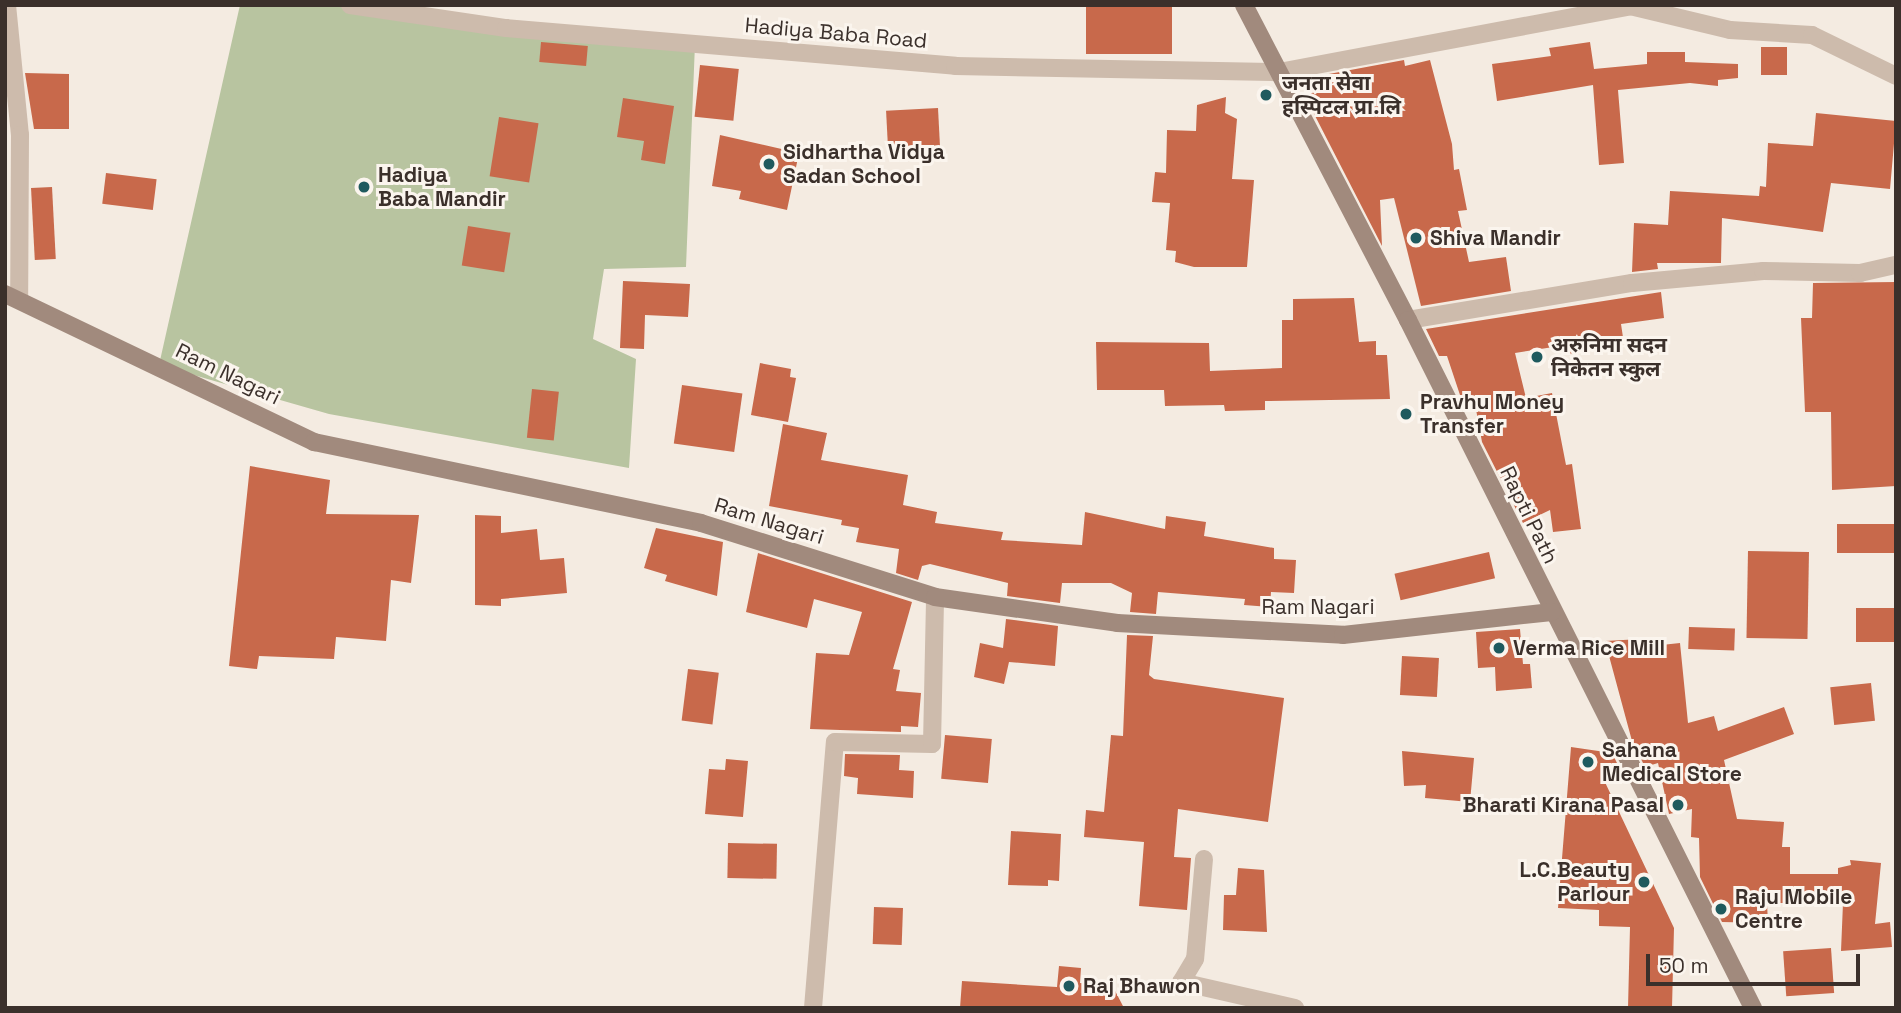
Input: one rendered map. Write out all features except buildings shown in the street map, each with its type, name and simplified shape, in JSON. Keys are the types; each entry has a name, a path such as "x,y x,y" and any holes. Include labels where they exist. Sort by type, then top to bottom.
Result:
{"main road":[{"name":"Rapti Path","path":"1244,5 1408,320 1552,612 1753,1008"},
{"name":"Ram Nagari","path":"12,297 314,442 701,523 935,597 1117,623 1343,635 1552,612"}],"street":[{"path":"7,5 20,135 12,297"},
{"name":"Hadiya Baba Road","path":"350,5 506,28 955,66 1279,72 1630,6 1730,30 1812,35 1896,76"},
{"path":"1408,320 1632,283 1763,271 1860,273 1896,264"},
{"path":"813,1008 835,742 932,744 935,597"},
{"path":"1203,859 1195,959 1181,982 1295,1008"}],"green space":[{"path":"240,5 372,5 695,44 686,267 604,269 593,339 636,359 629,468 329,414 159,365"}],"place":[{"name":"जनता सेवा हस्पिटल प्रा.लि","path":"1266,95"},
{"name":"Sidhartha Vidya Sadan School","path":"769,164"},
{"name":"Hadiya Baba Mandir","path":"364,187"},
{"name":"Shiva Mandir","path":"1416,238"},
{"name":"अरुनिमा सदन निकेतन स्कुल","path":"1537,357"},
{"name":"Pravhu Money Transfer","path":"1406,414"},
{"name":"Verma Rice Mill","path":"1499,648"},
{"name":"Sahana Medical Store","path":"1588,762"},
{"name":"Bharati Kirana Pasal","path":"1678,805"},
{"name":"L.C.Beauty Parlour","path":"1644,882"},
{"name":"Raju Mobile Centre","path":"1721,909"},
{"name":"Raj Bhawon","path":"1069,986"}]}
